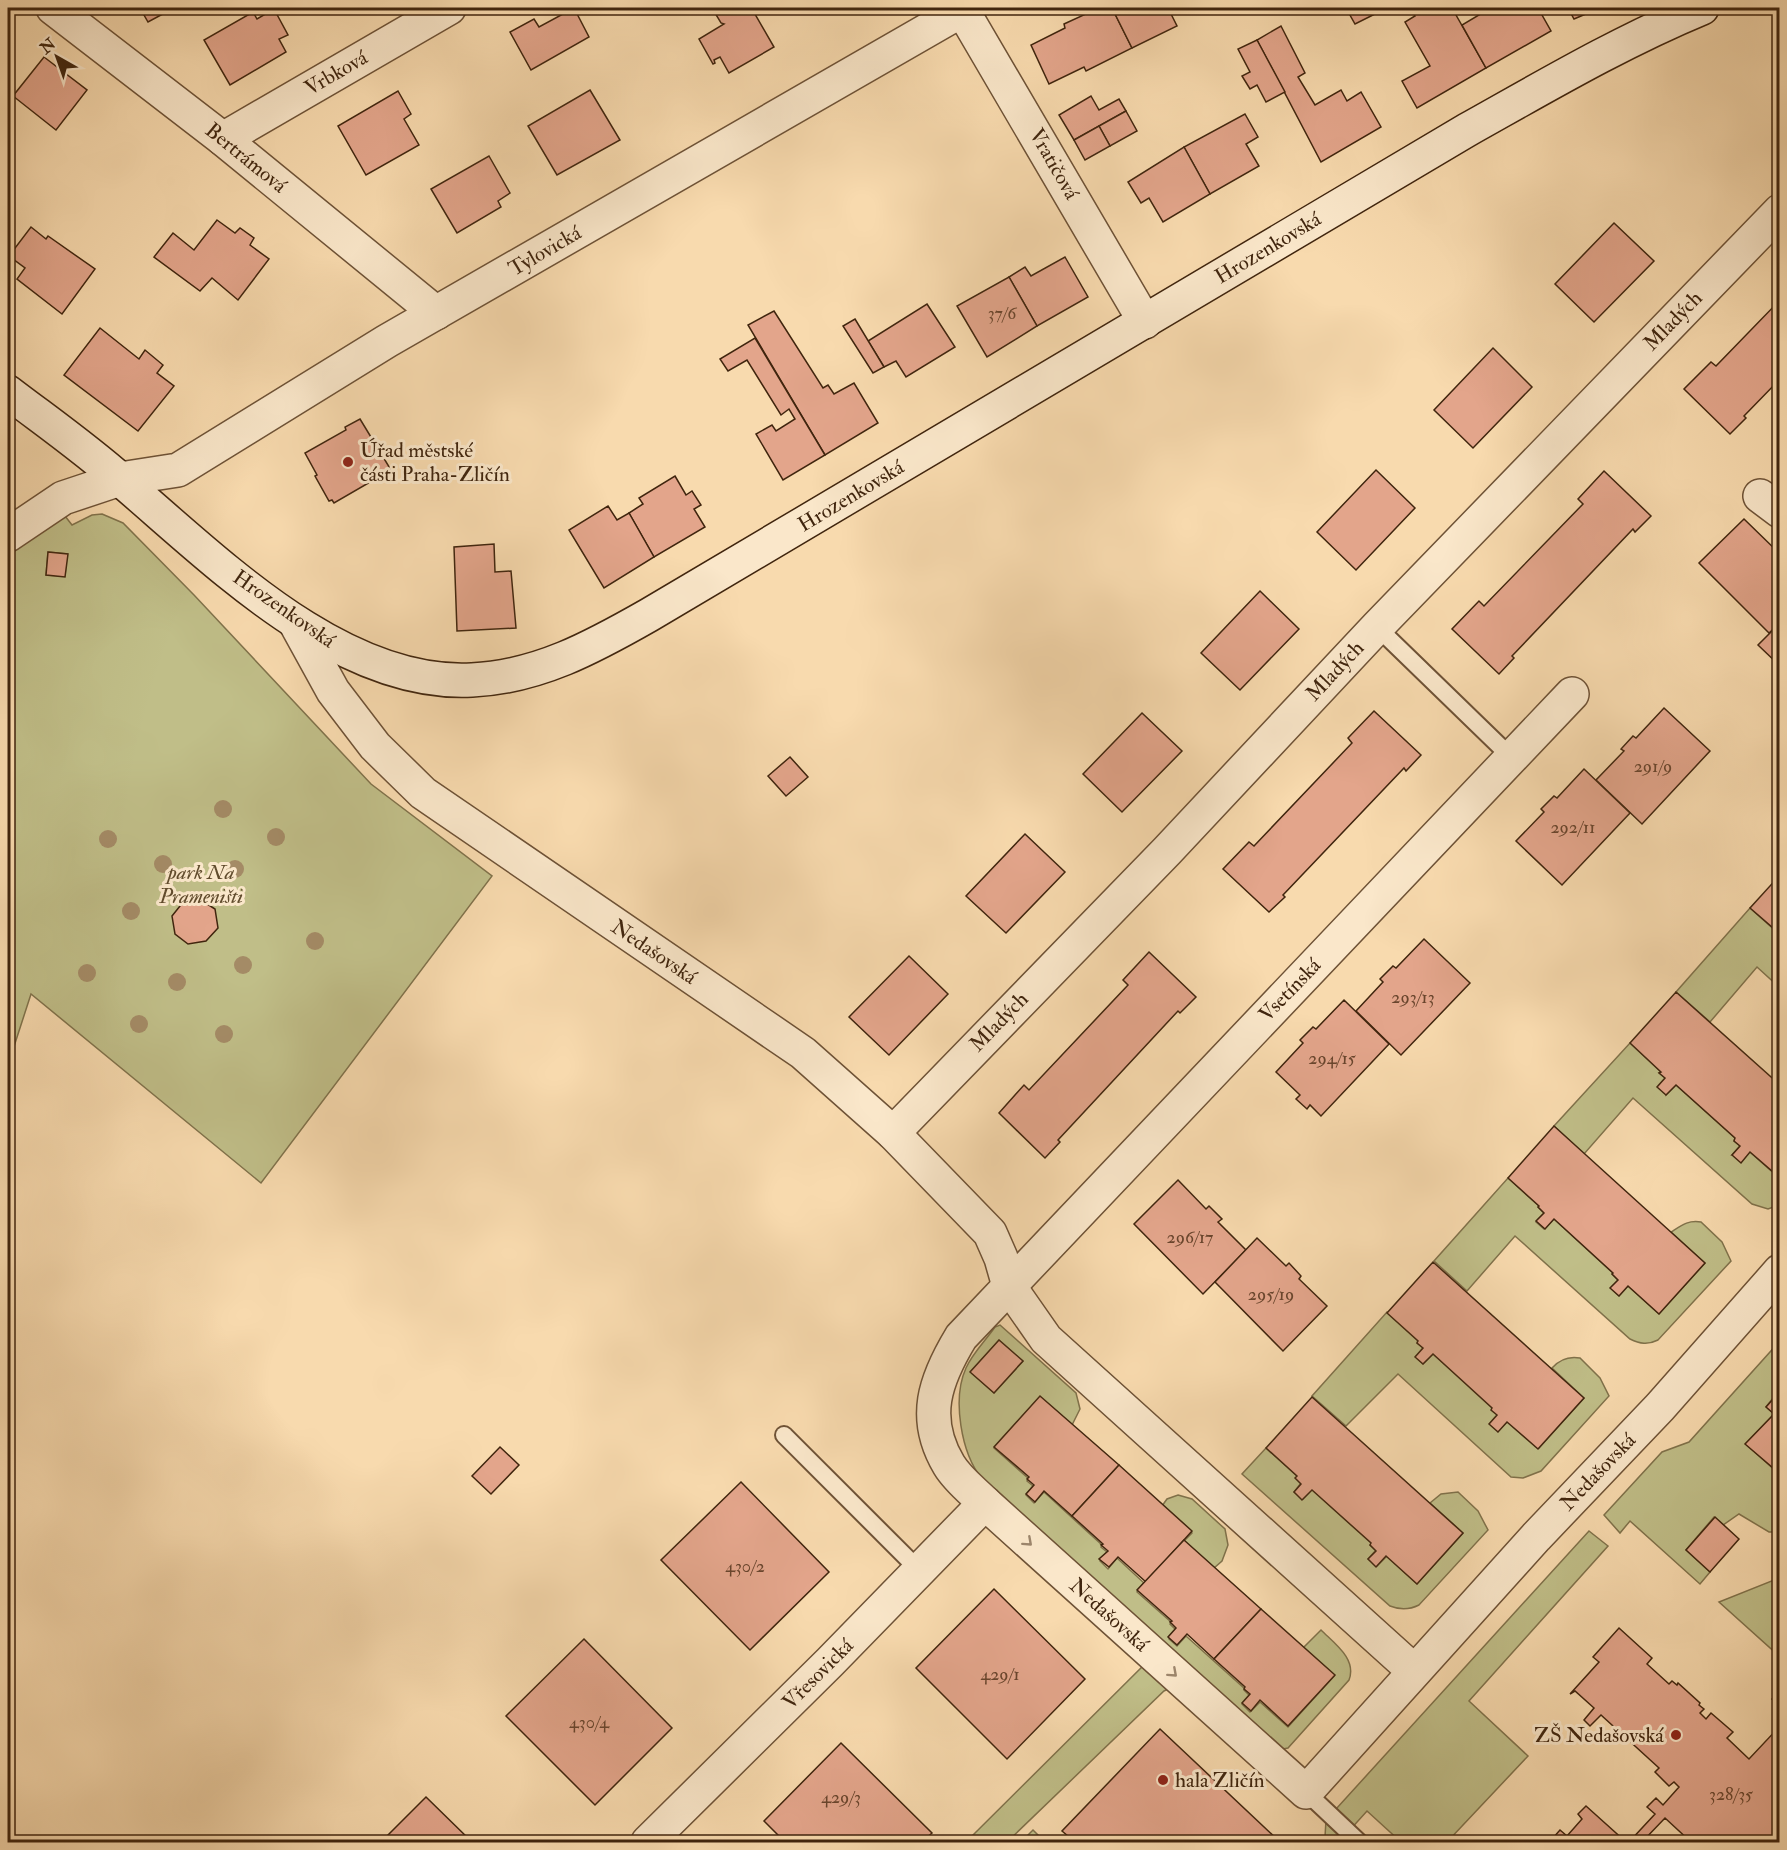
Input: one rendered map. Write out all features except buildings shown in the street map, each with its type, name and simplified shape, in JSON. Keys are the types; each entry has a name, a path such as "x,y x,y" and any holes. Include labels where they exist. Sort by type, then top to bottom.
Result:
{"street":[{"name":"Bertrámová","path":"53,8 223,139 436,313"},
{"name":"Vrbková","path":"223,139 449,8"},
{"name":"Vratičová","path":"963,8 1145,322"},
{"name":"Tylovická","path":"8,535 63,498 120,479 178,470 387,341 963,8"},
{"name":"Hrozenkovská","path":"8,392 120,479 212,559 295,622 352,655 407,674 470,680 528,672 591,648 1534,92 1639,36 1702,8"},
{"name":"Mladých","path":"893,1133 1167,851 1377,627 1779,211"},
{"name":"Nedašovská","path":"295,622 333,692 375,746 423,793 803,1053 893,1133 990,1233 1001,1258 1009,1286 1046,1339 1414,1671"},
{"name":"Vsetínská","path":"1009,1286 1572,694"},
{"name":"Nedašovská","path":"1009,1286 962,1337 940,1376 934,1405 937,1435 949,1466 985,1503 1306,1791 1536,1537 1660,1407 1779,1272"},
{"name":"Vřesovická","path":"648,1842 822,1670 985,1503"}],"lane":[{"path":"1377,627 1512,758"},
{"path":"784,1435 919,1570"},
{"path":"1306,1791 1359,1842"}],"green space":[{"name":"park Na Prameništi","path":"102,514 123,523 194,595 371,784 492,876 261,1183 31,994 8,1065 8,550 65,516 72,525 92,515","holes":["48,552 67,554 65,576 46,575"]},
{"path":"1750,908 1779,934 1779,987 1757,967 1710,1022 1676,992"},
{"path":"1630,1043 1661,1072 1659,1073 1665,1078 1666,1095 1676,1085 1735,1138 1734,1141 1740,1146 1732,1155 1750,1152 1779,1178 1779,1205 1768,1209 1752,1204 1633,1098 1584,1154 1554,1126"},
{"path":"1508,1178 1544,1213 1536,1222 1544,1229 1554,1219 1613,1273 1618,1280 1611,1288 1619,1296 1628,1286 1659,1314 1705,1263 1671,1232 1689,1222 1701,1222 1722,1242 1731,1261 1658,1340 1647,1343 1630,1339 1515,1236 1467,1291 1434,1261"},
{"path":"1387,1312 1418,1340 1417,1343 1423,1348 1416,1357 1423,1364 1433,1354 1493,1407 1497,1415 1498,1431 1508,1421 1539,1448 1584,1398 1552,1368 1558,1362 1572,1357 1580,1358 1600,1378 1609,1396 1541,1471 1523,1478 1511,1477 1398,1374 1346,1426 1312,1396"},
{"path":"1000,1325 1076,1393 1080,1409 1072,1425 1040,1397 994,1448 1029,1479 1027,1481 1033,1486 1026,1495 1034,1503 1044,1492 1102,1545 1101,1547 1107,1552 1100,1561 1108,1569 1117,1558 1144,1583 1137,1592 1171,1622 1170,1624 1176,1630 1169,1639 1177,1646 1186,1636 1245,1689 1250,1696 1242,1704 1250,1712 1260,1702 1288,1727 1334,1676 1303,1648 1321,1630 1343,1652 1350,1665 1349,1680 1288,1748 1283,1749 982,1479 964,1441 959,1410 960,1395 966,1368 975,1352 995,1327","holes":["999,1340 1023,1361 994,1393 971,1372"]},
{"path":"1779,1342 1779,1402 1773,1398 1766,1407 1774,1414 1746,1444 1779,1474 1779,1532 1769,1532 1739,1514 1723,1525 1714,1517 1686,1550 1710,1572 1700,1584 1630,1521 1620,1533 1604,1515 1662,1452 1689,1442"},
{"path":"1266,1448 1297,1476 1301,1483 1294,1492 1303,1499 1312,1489 1372,1543 1370,1545 1376,1550 1368,1559 1377,1566 1387,1556 1417,1584 1463,1533 1430,1503 1441,1494 1458,1492 1478,1511 1488,1530 1419,1605 1404,1609 1390,1606 1242,1474"},
{"path":"1178,1495 1192,1499 1225,1529 1228,1545 1222,1561 1214,1568 1184,1541 1192,1533 1162,1506 1167,1499"},
{"path":"1589,1531 1608,1546 1469,1701 1528,1756 1447,1842 1401,1842 1367,1811 1339,1842 1330,1842 1325,1837 1326,1820"},
{"path":"1779,1578 1780,1654 1778,1655 1719,1602"},
{"path":"1150,1659 1183,1682 1164,1691 1007,1842 966,1842"},
{"path":"1033,1830 1045,1842 1021,1842"}],"place":[{"name":"Úřad městské části Praha-Zličín","path":"348,462"},
{"name":"ZŠ Nedašovská","path":"1676,1735"},
{"name":"hala Zličín","path":"1163,1780"}]}
